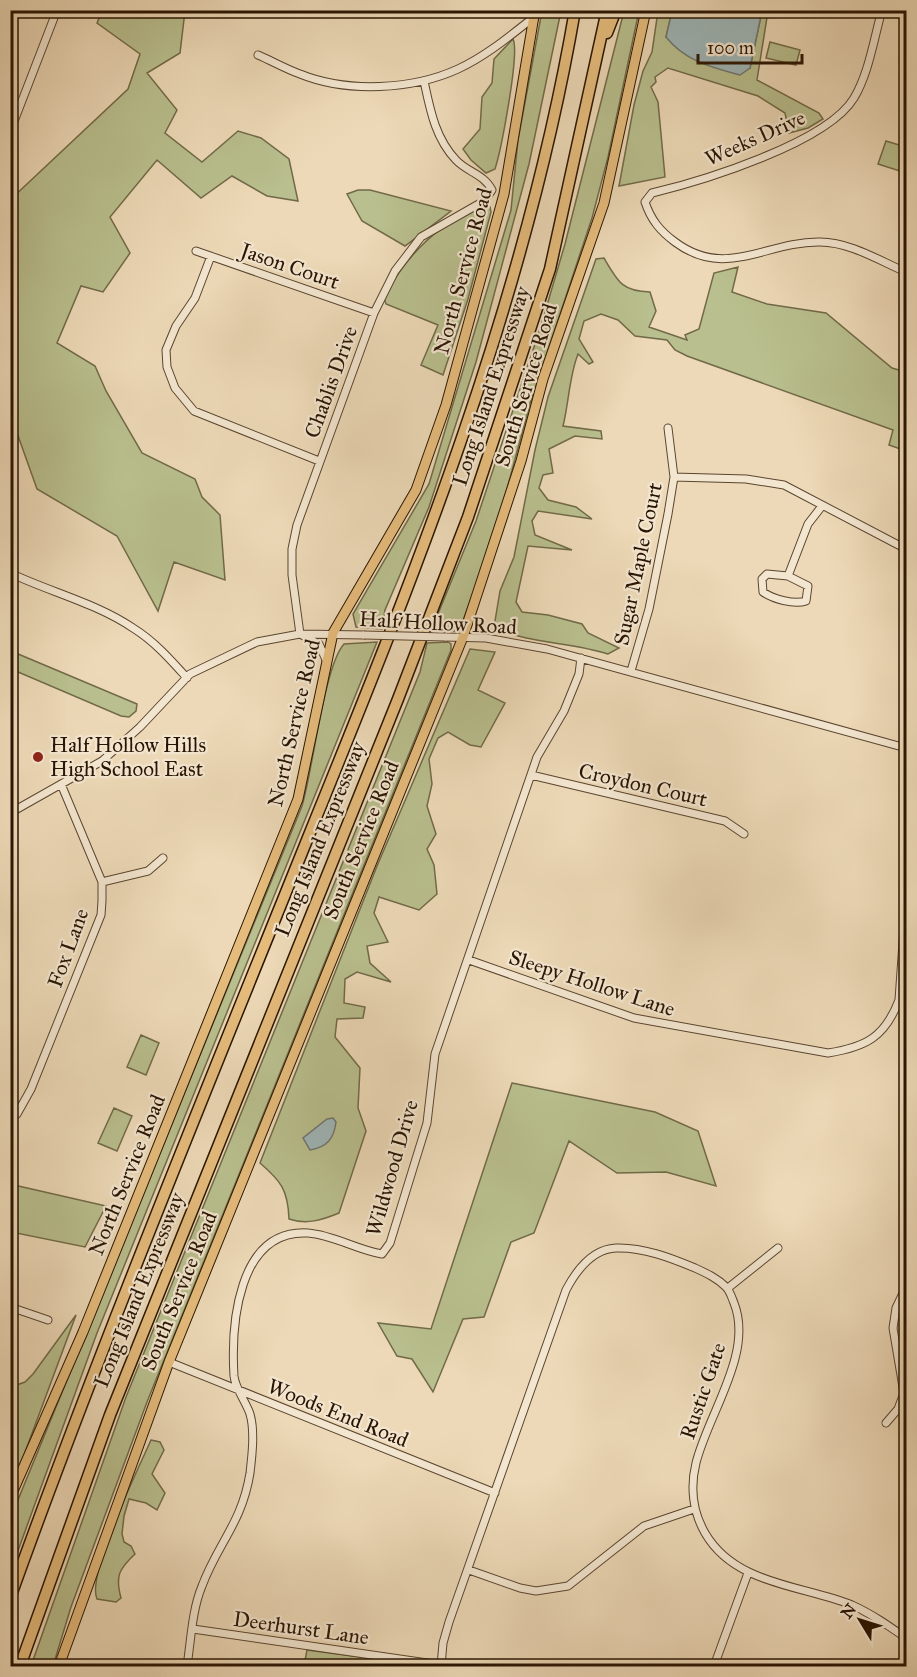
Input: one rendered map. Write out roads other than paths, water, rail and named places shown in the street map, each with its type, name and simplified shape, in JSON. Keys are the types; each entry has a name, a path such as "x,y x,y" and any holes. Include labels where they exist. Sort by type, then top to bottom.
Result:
{"highway":[{"path":"563,83 570,10"},
{"name":"Long Island Expressway","path":"10,1598 120,1304 365,699 439,507 520,261 563,83 576,10"},
{"name":"Long Island Expressway","path":"20,1666 114,1404 402,688 468,517 550,269 607,10"},
{"path":"598,52 616,10"}],"main road":[{"name":"South Service Road","path":"59,1666 169,1362 463,637 521,461 543,380 604,203 646,10"},
{"name":"North Service Road","path":"10,1498 82,1332 298,799 333,633 416,490 446,405 504,194 534,14"}],"street":[{"path":"13,124 57,10"},
{"name":"Weeks Drive","path":"882,10 861,84 853,100 841,112 798,141 702,180 652,193 645,202 650,217 661,231 687,251 706,257 725,260 742,258 780,246 823,242 850,248 906,272"},
{"path":"258,54 301,75 348,86 424,81 443,76 481,57 534,14"},
{"name":"Chablis Drive","path":"300,634 292,575 292,549 297,525 374,313 395,271 422,237 484,201 492,190 488,182 457,161 444,144 434,124 424,81"},
{"name":"Jason Court","path":"196,250 374,313"},
{"path":"211,256 195,298 176,326 166,350 167,367 175,388 194,411 319,461"},
{"name":"Sugar Maple Court","path":"631,671 649,609 674,477 668,428"},
{"path":"674,477 769,481 784,485 906,549"},
{"path":"788,576 808,524 822,506"},
{"path":"10,573 132,627 159,648 187,678"},
{"path":"767,574 788,576 808,586 806,601 799,603 769,596 763,592 762,579 767,574"},
{"path":"300,634 319,644 327,663"},
{"name":"Half Hollow Road","path":"10,813 102,761 187,678 257,642 300,634 463,637 537,647 906,748"},
{"name":"Wildwood Drive","path":"187,1666 201,1587 231,1533 246,1492 252,1436 250,1416 242,1393 234,1380 236,1321 243,1282 250,1266 261,1251 276,1240 292,1234 322,1235 366,1252 382,1254 390,1243 427,1123 435,1054 537,758 564,711 579,674 581,658"},
{"name":"Croydon Court","path":"531,776 725,821 744,834"},
{"name":"Fox Lane","path":"10,1118 17,1114 31,1089 100,915 102,882 61,784"},
{"path":"102,882 148,871 163,858"},
{"name":"Sleepy Hollow Lane","path":"469,960 634,1018 828,1053 852,1049 868,1042 888,1025 895,1012 899,1000 906,899"},
{"path":"441,1666 449,1622 566,1290 576,1272 588,1261 612,1248 634,1248 685,1264 709,1275 728,1288 778,1248"},
{"path":"886,1423 898,1409 904,1393 893,1328 896,1308 906,1287"},
{"name":"Rustic Gate","path":"694,1509 696,1463 737,1351 740,1330 737,1311 728,1288"},
{"path":"10,1307 48,1320"},
{"name":"Woods End Road","path":"169,1362 495,1493"},
{"path":"469,1570 520,1588 536,1590 568,1586 644,1526 694,1509 714,1546 748,1574 850,1605 874,1616 906,1638"},
{"path":"714,1666 748,1574"},
{"name":"Deerhurst Lane","path":"193,1629 441,1666"}],"water":[{"path":"672,11 762,11 750,68 740,75 709,66 682,52 666,37"},
{"path":"333,1118 336,1122 329,1141 321,1147 310,1150 303,1138 327,1119"}],"place":[{"name":"Half Hollow Hills High School East","path":"38,757"}]}
